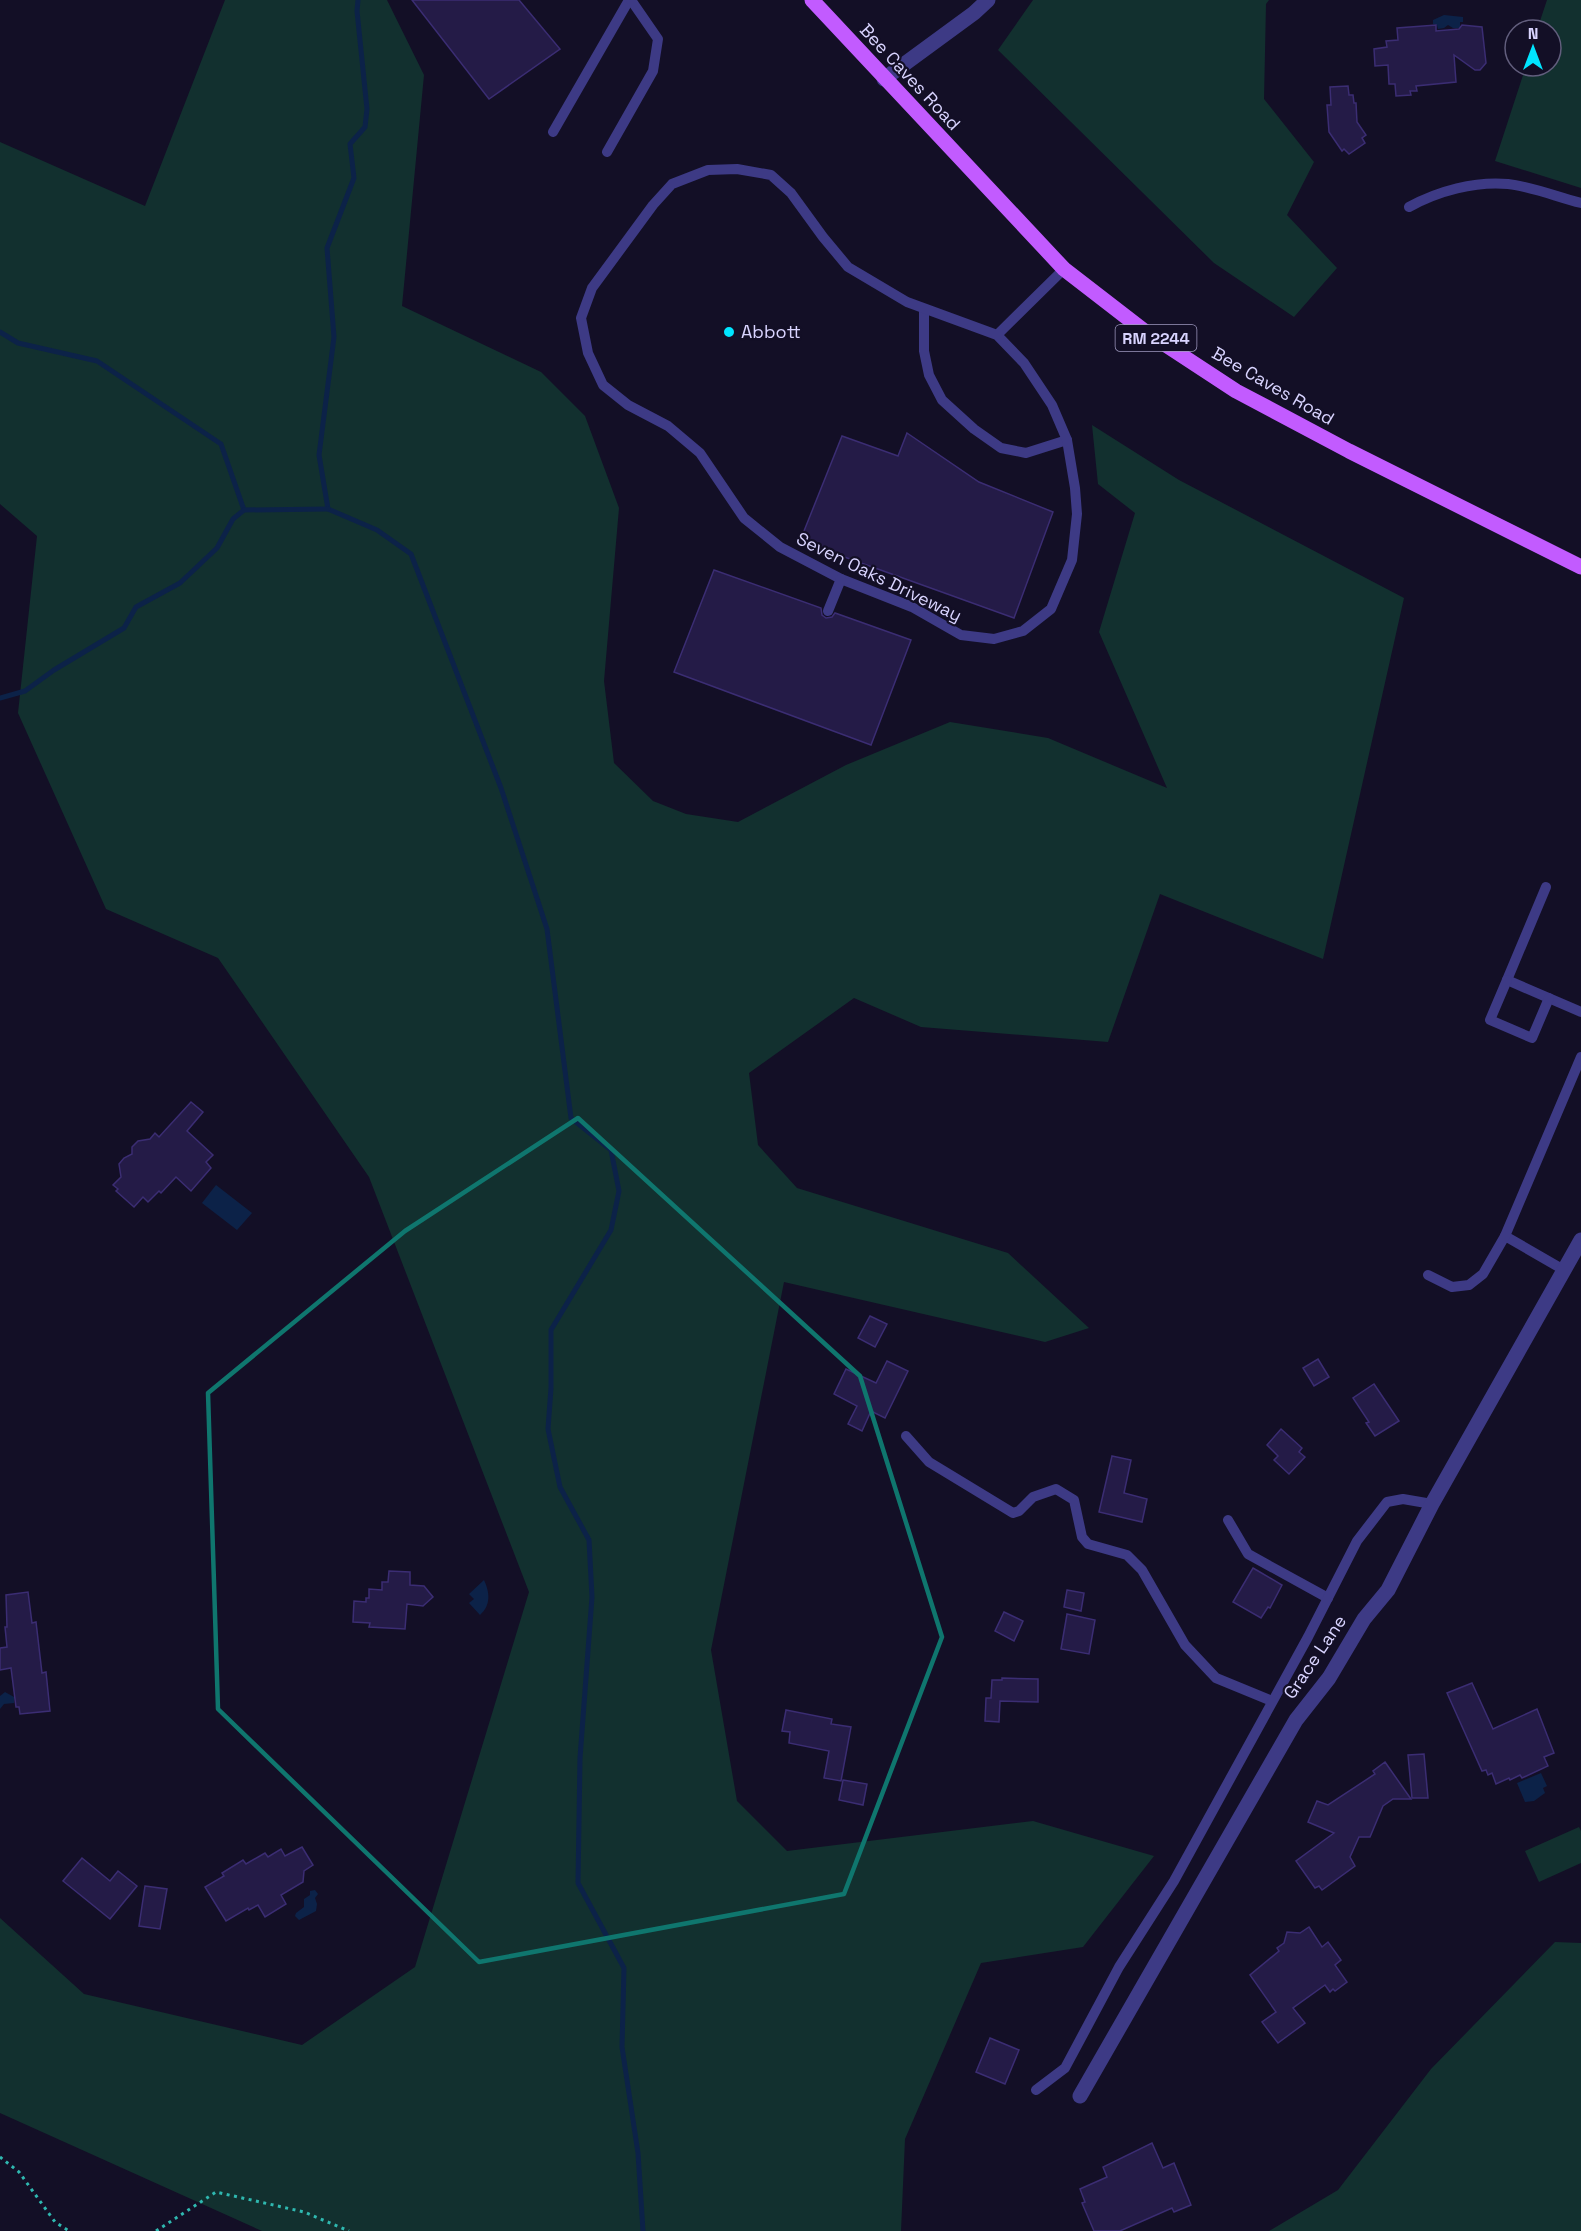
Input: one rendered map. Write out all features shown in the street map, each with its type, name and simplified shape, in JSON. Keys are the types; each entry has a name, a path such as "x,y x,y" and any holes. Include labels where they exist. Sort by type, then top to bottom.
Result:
{"main road":[{"name":"Bee Caves Road","path":"812,0 1064,269 1143,330 1236,391 1349,451 1581,567"}],"street":[{"path":"884,79 974,13 988,0"},
{"name":"Grace Lane","path":"1080,2096 1296,1720 1329,1678 1364,1619 1388,1590 1432,1504 1581,1240"}],"lane":[{"path":"553,132 630,0 658,39 652,71 607,152"},
{"name":"Seven Oaks Driveway","path":"737,169 771,175 791,193 848,267 907,302 997,335 1030,372 1052,405 1067,440 1076,488 1077,514 1072,560 1051,609 1023,631 994,639 961,635 912,607 841,579 780,548 744,518 700,453 668,426 628,405 603,385 588,353 581,318 592,288 652,205 672,184 708,170 737,169"},
{"path":"1409,207 1434,196 1486,183 1523,187 1581,203"},
{"path":"997,335 1064,269"},
{"path":"924,309 929,375 942,400 974,429 1001,448 1026,453 1067,440"},
{"path":"828,610 841,579"},
{"path":"1546,887 1490,1020 1532,1038 1549,998"},
{"path":"1507,980 1581,1012"},
{"path":"1428,1275 1452,1287 1469,1285 1483,1274 1505,1236 1581,1057"},
{"path":"1505,1236 1564,1270"},
{"path":"906,1436 929,1461 1013,1514 1033,1497 1056,1489 1074,1500 1082,1537 1088,1544 1127,1555 1142,1570 1185,1645 1216,1678 1272,1701"},
{"path":"1036,2090 1065,2068 1119,1967 1174,1881 1357,1541 1387,1502 1403,1499 1432,1504"},
{"path":"1228,1520 1248,1554 1328,1598"}],"path":[{"path":"0,2157 20,2172 55,2222 69,2231"},
{"path":"156,2231 216,2192 304,2212 349,2231"}],"highlighted area":[{"path":"578,1118 860,1376 942,1637 844,1894 479,1962 218,1709 208,1393 405,1231"}],"green space":[{"path":"225,0 387,0 424,75 402,306 541,372 585,416 619,508 604,681 614,763 653,801 686,814 738,822 846,765 950,722 1048,738 1167,788 1099,632 1135,513 1098,484 1092,425 1179,480 1404,598 1323,959 1160,894 1108,1042 921,1027 854,998 749,1073 758,1145 797,1188 1008,1253 1089,1328 1045,1342 784,1282 711,1650 737,1801 787,1851 1033,1821 1154,1856 1083,1947 981,1963 905,2139 901,2231 262,2231 0,2113 0,1918 84,1994 302,2045 415,1967 529,1592 369,1177 218,958 106,909 18,713 37,536 0,504 0,142 145,206"},
{"path":"1033,0 1269,0 1266,4 1264,99 1314,162 1287,215 1337,268 1294,317 1214,263 998,50"},
{"path":"1547,0 1581,0 1581,188 1495,161 1522,78 1563,78 1563,18 1541,18"},
{"path":"1579,1827 1581,1863 1539,1882 1525,1851"},
{"path":"1555,1942 1581,1943 1581,2231 1269,2231 1338,2190 1431,2069"}],"water":[{"path":"1444,15 1463,17 1460,28 1448,25 1438,29 1437,25 1433,24 1433,20"},
{"path":"216,1185 252,1213 237,1230 202,1203"},
{"path":"484,1580 488,1599 480,1615 469,1603 474,1599 469,1594"},
{"path":"5,1692 14,1697 14,1703 4,1704 0,1709 0,1696"},
{"path":"1541,1773 1547,1786 1543,1788 1545,1793 1534,1801 1525,1802 1517,1783"},
{"path":"315,1890 318,1894 315,1898 316,1911 299,1920 295,1916 296,1913 304,1907 304,1899 310,1895 310,1891"}],"building":[{"path":"412,0 519,0 560,49 489,99"},
{"path":"1436,25 1436,31 1459,29 1462,25 1482,27 1486,63 1480,70 1475,70 1454,55 1456,82 1416,86 1417,91 1410,91 1411,95 1396,96 1395,84 1389,84 1388,65 1375,66 1374,49 1387,47 1386,41 1398,40 1397,28"},
{"path":"1348,86 1349,95 1353,95 1354,103 1356,103 1357,122 1366,135 1362,138 1365,143 1349,154 1344,149 1342,151 1329,132 1327,105 1331,105 1330,87"},
{"path":"907,433 979,482 1053,512 1014,618 800,541 842,436 898,456"},
{"path":"714,570 821,608 822,615 826,618 832,617 835,613 911,640 871,745 674,672"},
{"path":"191,1102 203,1112 187,1131 213,1155 206,1162 211,1168 191,1191 176,1177 161,1193 159,1191 148,1202 143,1197 134,1207 116,1191 118,1189 113,1185 121,1177 119,1164 132,1154 132,1147 138,1141 150,1139 155,1133 159,1137"},
{"path":"870,1316 887,1324 875,1347 858,1338"},
{"path":"1318,1359 1329,1377 1314,1386 1303,1368"},
{"path":"887,1361 908,1371 885,1418 871,1411 862,1431 848,1424 857,1406 834,1394 846,1369 876,1383"},
{"path":"1374,1384 1399,1421 1375,1436 1366,1423 1369,1422 1353,1398"},
{"path":"1281,1429 1302,1448 1299,1452 1305,1457 1289,1474 1274,1460 1278,1456 1267,1445"},
{"path":"1112,1456 1131,1460 1124,1493 1147,1499 1142,1522 1099,1512"},
{"path":"1253,1568 1282,1585 1270,1608 1268,1607 1261,1618 1233,1602"},
{"path":"389,1571 410,1572 410,1585 424,1586 433,1597 423,1606 407,1604 405,1629 369,1627 370,1623 353,1622 354,1601 366,1602 366,1598 369,1598 369,1589 382,1590 382,1582 388,1582"},
{"path":"1067,1590 1084,1593 1081,1611 1064,1607"},
{"path":"28,1592 32,1623 36,1622 42,1673 46,1672 50,1711 20,1714 19,1707 16,1707 11,1668 0,1670 0,1648 7,1647 6,1595"},
{"path":"1004,1612 1023,1621 1014,1641 995,1631"},
{"path":"1067,1614 1095,1620 1089,1654 1061,1649"},
{"path":"1002,1678 1038,1679 1038,1702 1000,1701 999,1722 985,1721 986,1698 991,1698 992,1680 1002,1680"},
{"path":"1472,1683 1493,1729 1537,1709 1554,1753 1544,1757 1548,1766 1522,1778 1520,1775 1496,1784 1492,1773 1488,1775 1486,1770 1482,1771 1447,1693"},
{"path":"786,1710 832,1719 831,1724 851,1727 841,1781 824,1778 829,1751 789,1743 790,1732 782,1731"},
{"path":"1424,1754 1428,1798 1412,1798 1408,1755"},
{"path":"1385,1762 1411,1799 1393,1799 1383,1806 1370,1837 1359,1837 1350,1857 1355,1866 1322,1890 1319,1886 1315,1888 1296,1861 1334,1833 1308,1822 1317,1801 1328,1805 1375,1774 1373,1771"},
{"path":"843,1780 867,1784 863,1805 839,1800"},
{"path":"302,1847 313,1865 304,1871 303,1882 281,1895 286,1904 265,1917 258,1905 226,1921 205,1887 224,1876 222,1873 243,1860 246,1864 265,1853 268,1857 281,1849 285,1856"},
{"path":"82,1858 110,1881 118,1871 137,1886 110,1919 63,1881"},
{"path":"145,1886 167,1889 160,1929 139,1926"},
{"path":"1309,1927 1322,1947 1328,1942 1341,1960 1335,1965 1347,1982 1330,1992 1325,1985 1293,2008 1305,2023 1278,2043 1262,2022 1276,2012 1250,1975 1279,1951 1277,1948 1284,1943 1287,1932 1300,1933"},
{"path":"990,2038 1019,2050 1005,2084 976,2072"},
{"path":"1152,2143 1163,2168 1174,2163 1191,2205 1174,2212 1172,2208 1120,2231 1094,2231 1082,2203 1085,2202 1080,2189 1107,2177 1103,2167"}],"waterway":[{"path":"358,0 357,11 367,109 365,127 350,144 354,178 327,248 334,337 319,455 328,509 377,530 411,554 501,788 547,929 571,1118 611,1150 619,1191 611,1230 551,1330 548,1429 560,1487 589,1540 592,1597 580,1758 578,1883 624,1968 622,2047 638,2153 643,2231"},
{"path":"0,332 18,343 97,361 221,444 244,510"},
{"path":"0,698 25,691 54,670 124,628 136,607 180,583 217,548 233,519 244,510 328,509"}],"place":[{"name":"Abbott","path":"729,332"}]}
